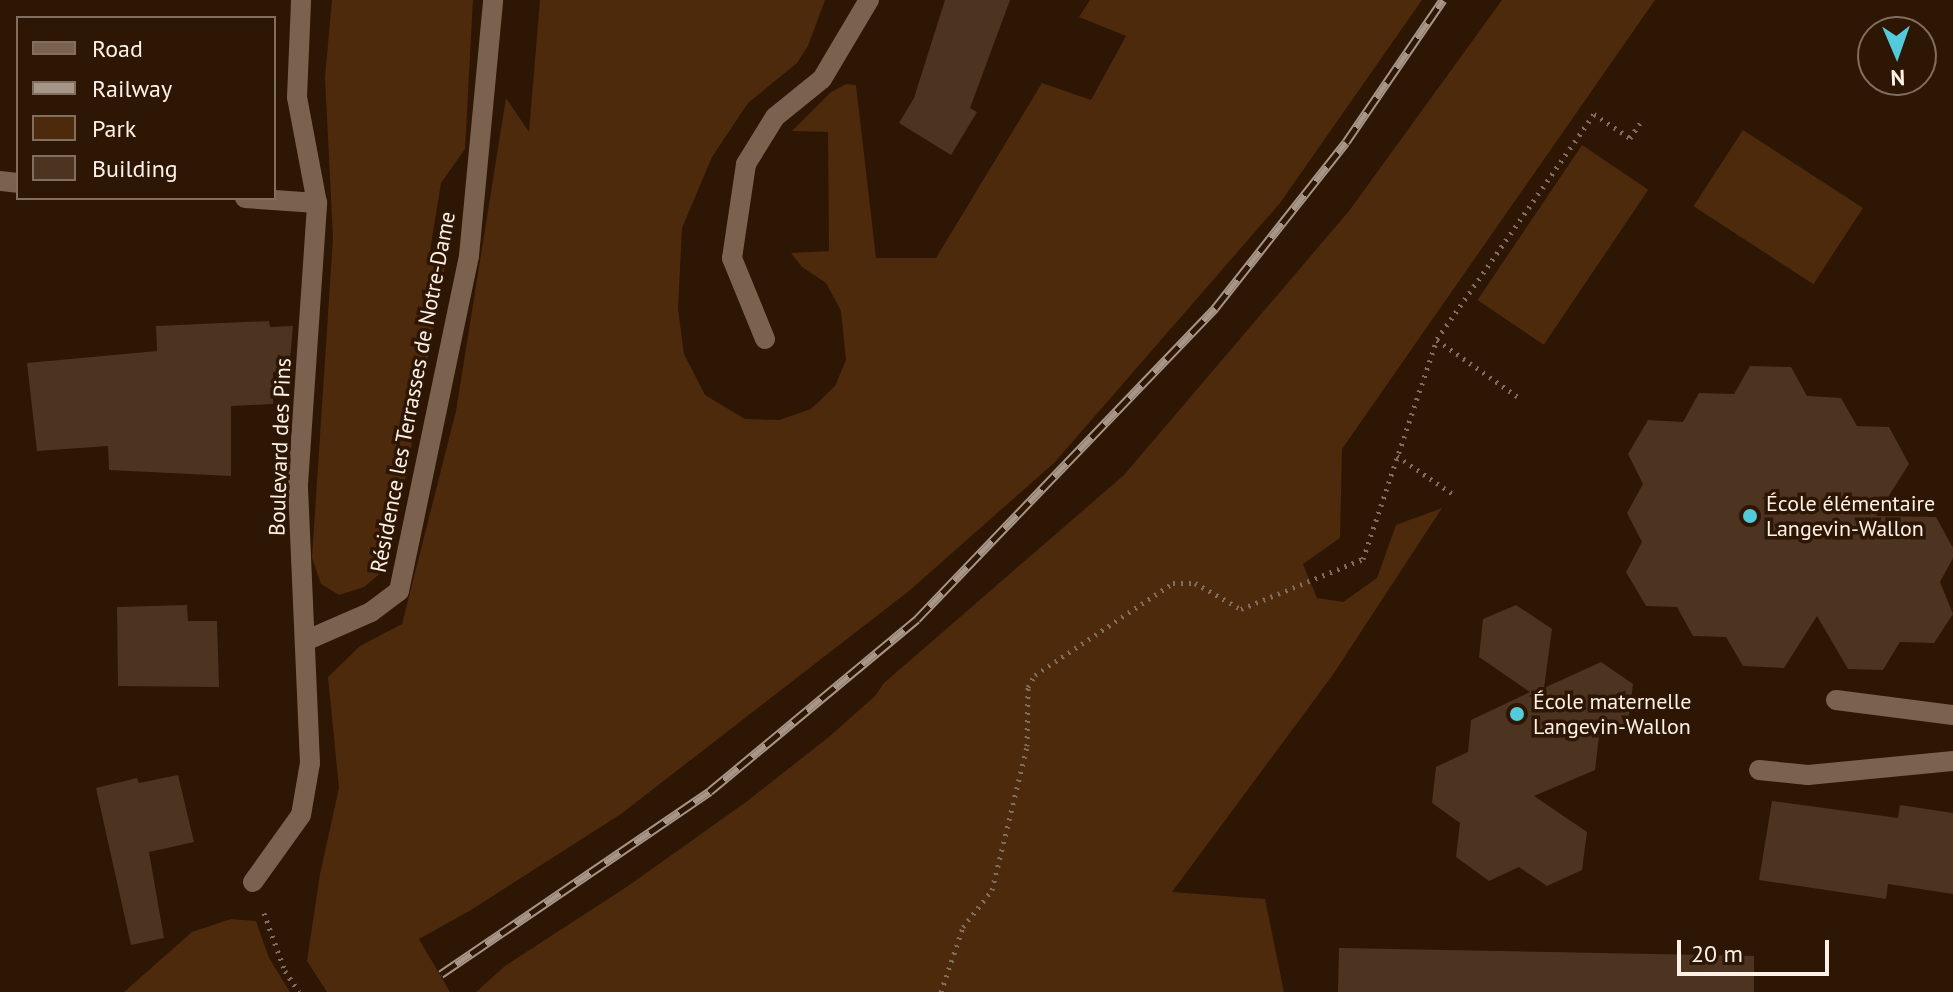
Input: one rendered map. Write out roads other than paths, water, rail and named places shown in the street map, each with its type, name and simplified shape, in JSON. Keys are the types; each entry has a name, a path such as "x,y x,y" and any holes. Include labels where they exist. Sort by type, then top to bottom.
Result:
{"street":[{"name":"Boulevard des Pins","path":"253,882 301,815 310,763 298,484 317,203 297,97 301,0"},
{"name":"Résidence les Terrasses de Notre-Dame","path":"305,641 371,612 399,591 469,256 493,0"},
{"path":"765,339 732,258 746,164 775,117 822,79 869,0"},
{"path":"274,200 317,203"},
{"path":"1836,700 1953,715"},
{"path":"1759,770 1808,775 1953,761"}],"railway":[{"path":"441,974 710,791 917,619 1215,308 1346,142 1443,0"}],"place":[{"name":"École élémentaire Langevin-Wallon","path":"1750,516"},
{"name":"École maternelle Langevin-Wallon","path":"1517,714"}]}
